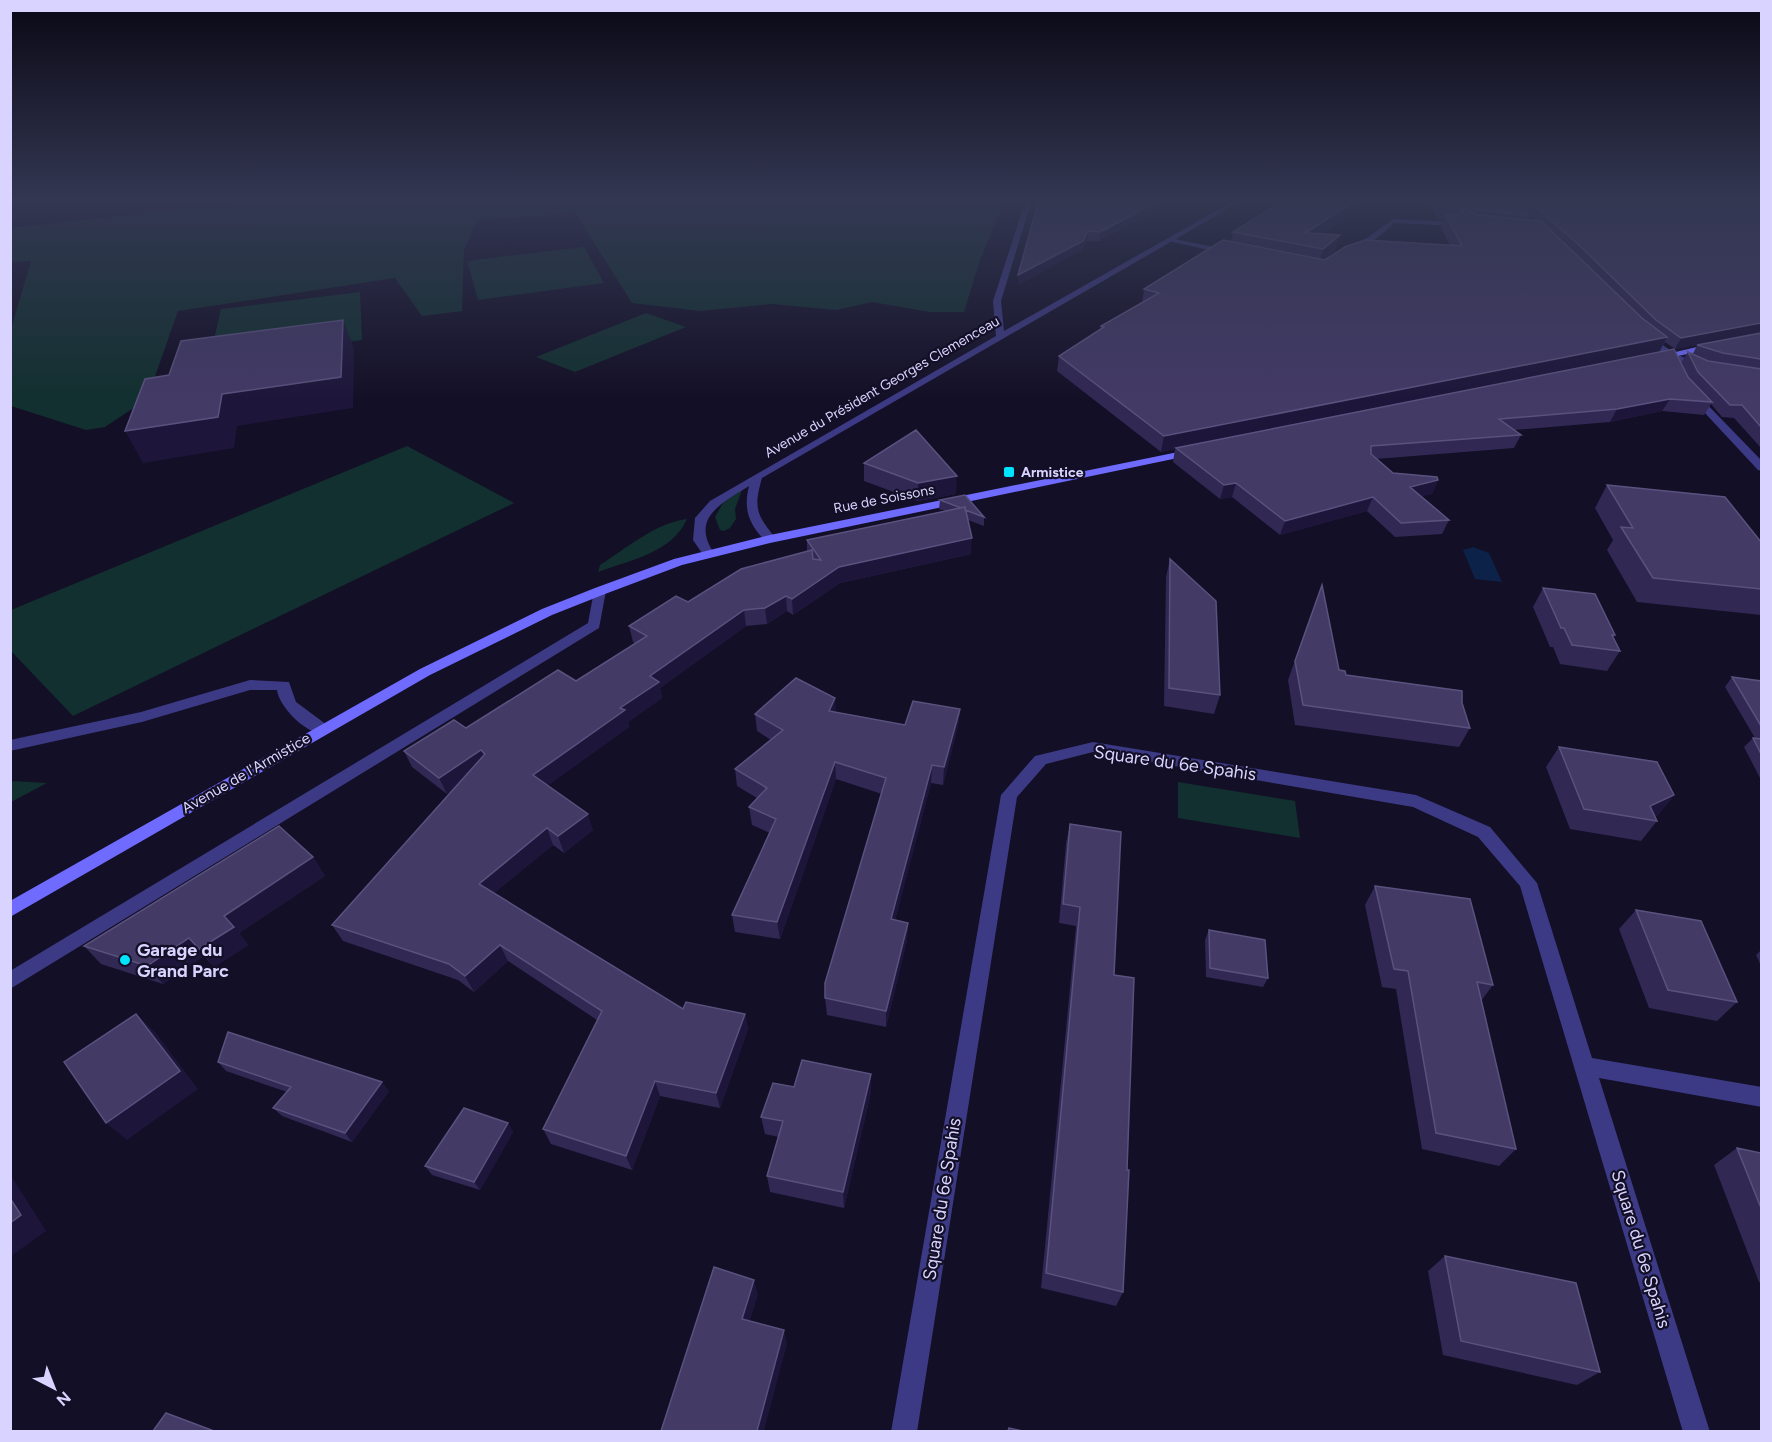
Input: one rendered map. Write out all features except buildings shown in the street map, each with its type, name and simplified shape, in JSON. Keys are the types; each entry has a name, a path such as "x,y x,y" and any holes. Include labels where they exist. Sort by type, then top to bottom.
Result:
{"main road":[{"path":"1650,359 1673,360 1722,345"},
{"name":"Rue de Soissons","path":"485,642 547,612 708,553 1208,449"},
{"name":"Avenue de l'Armistice","path":"10,910 322,729 485,642"}],"street":[{"path":"1000,336 997,301 1008,266"},
{"name":"Avenue du Président Georges Clemenceau","path":"708,553 699,540 701,518 714,503 757,476 1123,266"},
{"path":"1636,326 1673,360 1715,370"},
{"path":"1685,386 1761,468"},
{"name":"Avenue du Président Georges Clemenceau","path":"757,476 750,508 755,524 770,539"},
{"path":"10,981 594,626 600,591"},
{"path":"10,746 142,717 250,685 284,685 288,705 322,729"},
{"name":"Square du 6e Spahis","path":"904,1431 1009,795 1041,760 1093,747 1416,801 1484,832 1528,883 1697,1431"},
{"path":"1584,1066 1761,1097"}],"green space":[{"path":"29,266 463,266 462,311 422,316 395,278 178,311 147,399 105,427 86,430 11,406 11,329"},
{"path":"468,266 595,266 604,283 478,300"},
{"path":"609,266 978,266 964,312 930,312 872,302 836,310 772,304 700,311 632,303"},
{"path":"360,292 362,340 209,361 221,309"},
{"path":"646,313 686,327 575,372 536,357"},
{"path":"407,446 514,503 73,716 11,651 11,610"},
{"path":"742,490 735,509 736,519 730,528 720,530 715,517 723,503"},
{"path":"687,519 680,531 661,548 598,572 600,565 642,537 664,525"},
{"path":"11,781 47,783 11,802"},
{"path":"1178,782 1295,801 1300,838 1178,818"}],"water":[{"path":"1473,547 1489,553 1502,582 1475,579 1463,550"}],"place":[{"name":"Armistice","path":"1009,472"},
{"name":"Garage du Grand Parc","path":"125,960"}]}
